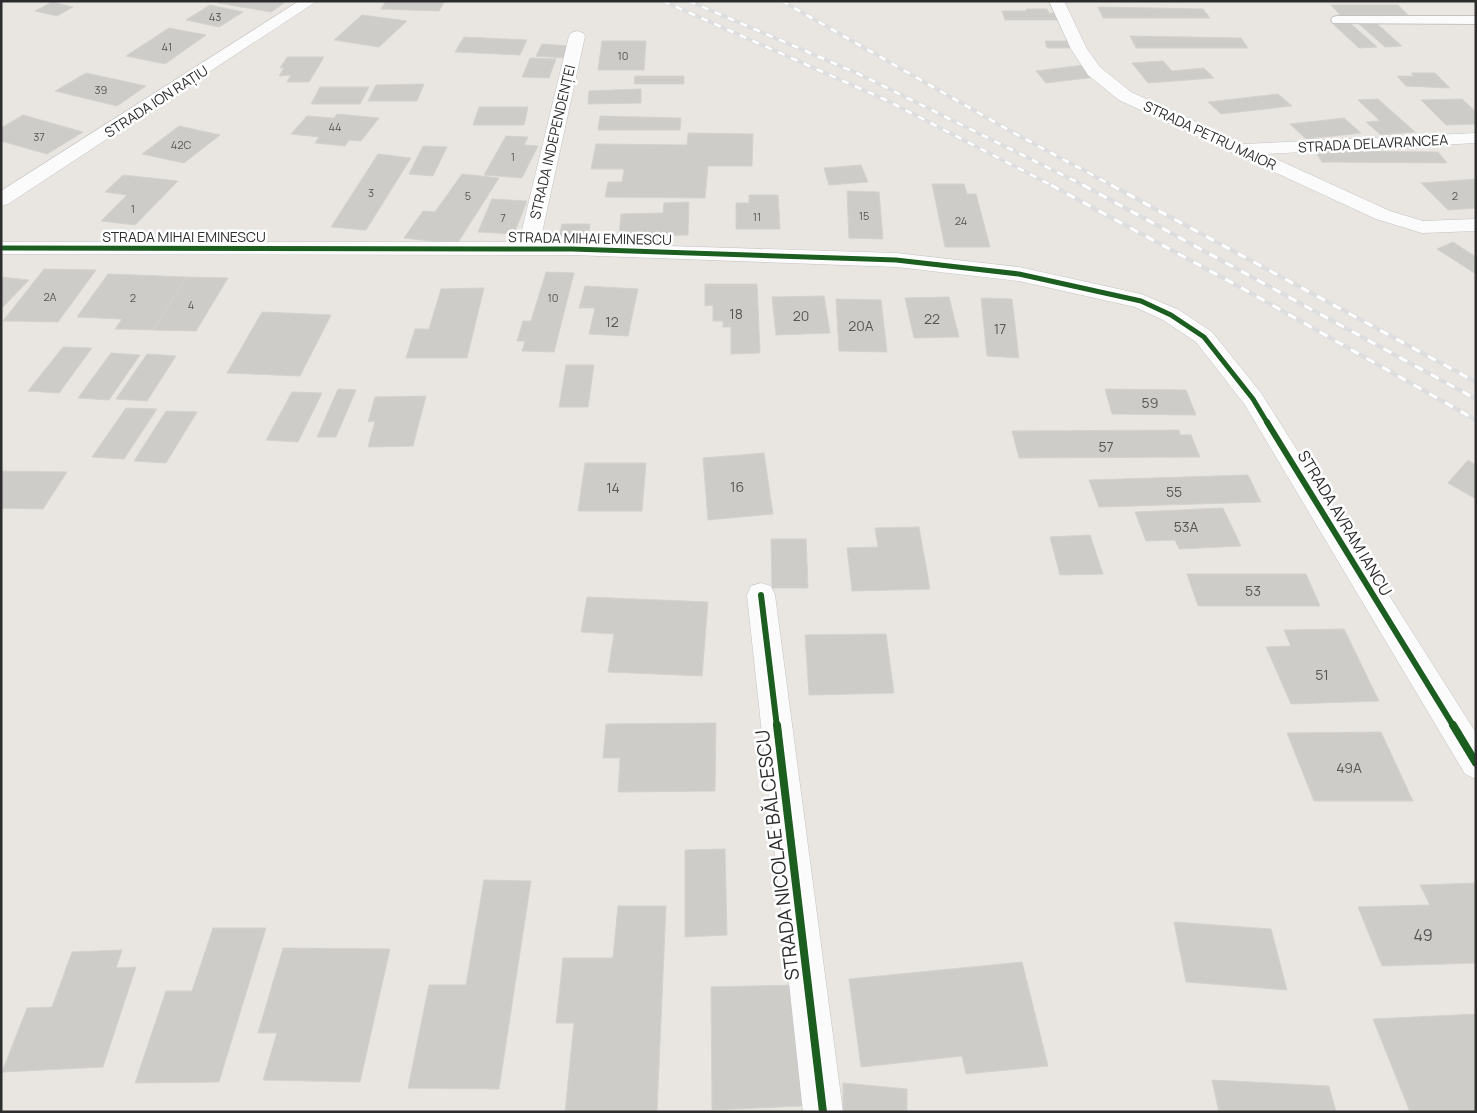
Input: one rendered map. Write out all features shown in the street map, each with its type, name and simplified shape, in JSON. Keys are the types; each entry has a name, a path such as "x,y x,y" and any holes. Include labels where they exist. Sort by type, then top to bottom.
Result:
{"street":[{"name":"STRADA ION RAȚIU","path":"1,200 310,1"},
{"name":"STRADA PETRU MAIOR","path":"1056,1 1079,49 1094,71 1125,96 1383,215 1422,227 1476,225"},
{"name":"STRADA INDEPENDENȚEI","path":"528,249 577,36"},
{"name":"STRADA DELAVRANCEA","path":"1240,150 1476,138"},
{"name":"STRADA MIHAI EMINESCU","path":"1,248 528,249 896,260 1020,274 1141,301 1171,315"},
{"name":"STRADA AVRAM IANCU","path":"1171,315 1204,337 1253,399 1476,763"},
{"name":"STRADA NICOLAE BĂLCESCU","path":"761,595 823,1112"}],"lane":[{"path":"1337,20 1476,20"}],"building":[{"path":"220,1 287,1 271,12 218,3"},
{"path":"386,1 445,1 439,11 381,9"},
{"path":"52,2 73,7 57,16 35,11"},
{"path":"210,5 243,12 219,27 186,20"},
{"path":"1331,5 1398,5 1409,16 1341,16"},
{"path":"1098,7 1203,9 1210,18 1103,18"},
{"path":"1026,9 1047,9 1049,13 1060,13 1063,20 1005,20 1002,11 1027,11"},
{"path":"362,15 407,21 379,47 334,40"},
{"path":"1375,22 1402,46 1385,47 1358,23"},
{"path":"1350,23 1377,47 1359,48 1333,24"},
{"path":"169,28 206,35 165,64 126,56"},
{"path":"1130,36 1241,38 1248,48 1136,48"},
{"path":"464,37 527,40 520,55 455,52"},
{"path":"602,41 646,41 644,70 598,70"},
{"path":"1045,41 1071,41 1074,48 1047,48"},
{"path":"542,44 570,46 564,58 536,56"},
{"path":"287,57 324,57 309,82 287,82 291,75 279,76 284,68 280,68"},
{"path":"530,58 556,59 549,78 522,77"},
{"path":"1163,61 1172,71 1204,68 1214,78 1148,83 1132,63"},
{"path":"1085,65 1096,77 1046,83 1036,71"},
{"path":"86,73 146,86 117,106 55,91"},
{"path":"1411,73 1435,73 1450,88 1406,86 1397,76 1414,76"},
{"path":"635,76 684,76 684,84 634,84"},
{"path":"424,84 417,101 368,101 376,85"},
{"path":"320,87 369,87 360,104 311,104"},
{"path":"641,89 641,103 588,104 589,91"},
{"path":"1278,94 1292,106 1221,114 1208,102"},
{"path":"1378,99 1415,132 1381,135 1366,122 1380,121 1358,100"},
{"path":"1462,99 1476,112 1476,124 1446,125 1421,100"},
{"path":"479,107 528,107 524,125 473,125"},
{"path":"337,114 379,118 361,141 349,140 345,146 315,143 319,137 291,134 307,116 334,118"},
{"path":"23,115 83,132 47,154 1,141 1,128"},
{"path":"600,116 681,118 680,130 598,130"},
{"path":"1344,118 1361,133 1306,139 1290,124"},
{"path":"179,126 220,135 184,163 142,154"},
{"path":"688,133 753,134 752,166 708,166 705,198 605,197 608,182 622,182 624,169 591,169 596,144 687,145"},
{"path":"506,136 528,137 524,145 538,146 522,178 484,175"},
{"path":"423,146 447,147 433,176 409,174"},
{"path":"1315,151 1438,152 1447,163 1322,162"},
{"path":"378,154 411,158 366,230 331,227"},
{"path":"861,165 868,182 829,185 824,168"},
{"path":"462,174 499,178 457,244 404,238 423,211 435,212"},
{"path":"123,175 178,181 135,225 101,221 127,195 105,192"},
{"path":"1476,179 1476,208 1448,210 1421,183"},
{"path":"932,184 964,184 967,194 976,194 990,247 945,247"},
{"path":"847,191 879,192 883,239 849,238"},
{"path":"749,195 778,195 780,229 736,229 736,203 749,203"},
{"path":"492,199 527,201 514,234 478,232"},
{"path":"689,202 688,235 619,236 621,214 663,213 664,203"},
{"path":"562,224 590,224 588,236 559,236"},
{"path":"1453,242 1476,257 1476,274 1437,249"},
{"path":"44,269 96,270 58,322 3,321"},
{"path":"546,272 574,273 554,352 522,351 525,341 517,341 523,321 531,321"},
{"path":"108,274 187,277 153,330 115,329 122,319 77,317"},
{"path":"1,277 29,280 1,309"},
{"path":"187,277 228,278 196,331 153,330"},
{"path":"705,284 757,284 760,353 731,354 731,327 723,327 723,321 713,321 713,305 705,306"},
{"path":"585,286 638,289 628,336 589,334 595,308 579,308"},
{"path":"484,288 467,358 406,358 415,329 429,329 441,289"},
{"path":"824,296 830,333 776,335 772,297"},
{"path":"949,297 959,337 914,338 905,298"},
{"path":"981,298 1012,299 1019,358 987,356"},
{"path":"836,299 881,300 887,352 839,351"},
{"path":"262,312 331,315 300,376 227,373"},
{"path":"63,347 92,348 59,393 28,391"},
{"path":"111,353 140,355 109,400 78,398"},
{"path":"147,354 176,356 147,401 116,399"},
{"path":"566,365 594,365 588,407 559,407"},
{"path":"338,389 356,390 336,437 317,437"},
{"path":"1105,389 1186,390 1196,415 1112,414"},
{"path":"292,392 322,393 298,442 266,440"},
{"path":"426,396 413,446 368,447 375,421 368,422 375,397"},
{"path":"126,408 157,409 124,459 92,457"},
{"path":"166,411 197,412 166,463 134,461"},
{"path":"1179,430 1180,435 1191,435 1200,457 1019,458 1012,431"},
{"path":"764,453 773,514 708,520 703,458"},
{"path":"1468,460 1476,465 1476,499 1448,483"},
{"path":"585,463 646,463 642,511 578,511"},
{"path":"1,471 67,472 43,509 1,508"},
{"path":"1248,475 1261,502 1099,507 1089,480"},
{"path":"1223,508 1241,546 1179,549 1175,540 1146,541 1135,512"},
{"path":"919,527 930,589 852,591 847,548 878,547 875,528"},
{"path":"1090,535 1103,574 1060,575 1050,537"},
{"path":"771,539 806,539 808,588 772,588"},
{"path":"1187,574 1306,574 1320,606 1198,606"},
{"path":"587,597 708,602 702,676 608,672 614,634 581,632"},
{"path":"1344,629 1379,701 1291,704 1266,647 1291,646 1284,630"},
{"path":"886,634 894,693 809,695 805,635"},
{"path":"716,723 715,791 618,792 620,758 603,758 606,724"},
{"path":"1381,732 1413,801 1314,801 1287,733"},
{"path":"725,849 727,935 685,937 685,850"},
{"path":"484,880 531,881 499,1089 408,1088 429,985 466,985"},
{"path":"1476,883 1476,963 1382,966 1358,907 1430,905 1420,885"},
{"path":"618,906 666,906 657,1112 565,1112 574,1023 556,1023 563,958 613,958"},
{"path":"1174,922 1271,929 1287,990 1186,982"},
{"path":"213,928 266,928 219,1082 135,1083 166,991 192,991"},
{"path":"283,948 390,949 360,1082 263,1080 277,1033 258,1033"},
{"path":"122,950 116,968 136,967 103,1067 2,1072 27,1008 52,1007 72,952"},
{"path":"1022,962 1048,1066 966,1074 962,1056 861,1067 849,979"},
{"path":"796,985 803,1106 712,1110 711,987"},
{"path":"1476,1014 1476,1112 1410,1112 1373,1019"},
{"path":"1212,1080 1329,1086 1336,1112 1219,1112"},
{"path":"843,1083 907,1089 907,1112 843,1112"}],"railway":[{"path":"663,1 886,100 1053,186"},
{"path":"689,1 859,74 1083,185"},
{"path":"782,1 1014,133 1113,186"},
{"path":"1051,185 1249,292 1476,420"},
{"path":"1083,185 1476,399"},
{"path":"1111,185 1476,382"}],"cycle path":[{"path":"1,248 572,249 896,260 1019,274 1141,301 1171,315 1204,337 1253,399 1476,763"},
{"path":"761,595 823,1112"}]}
